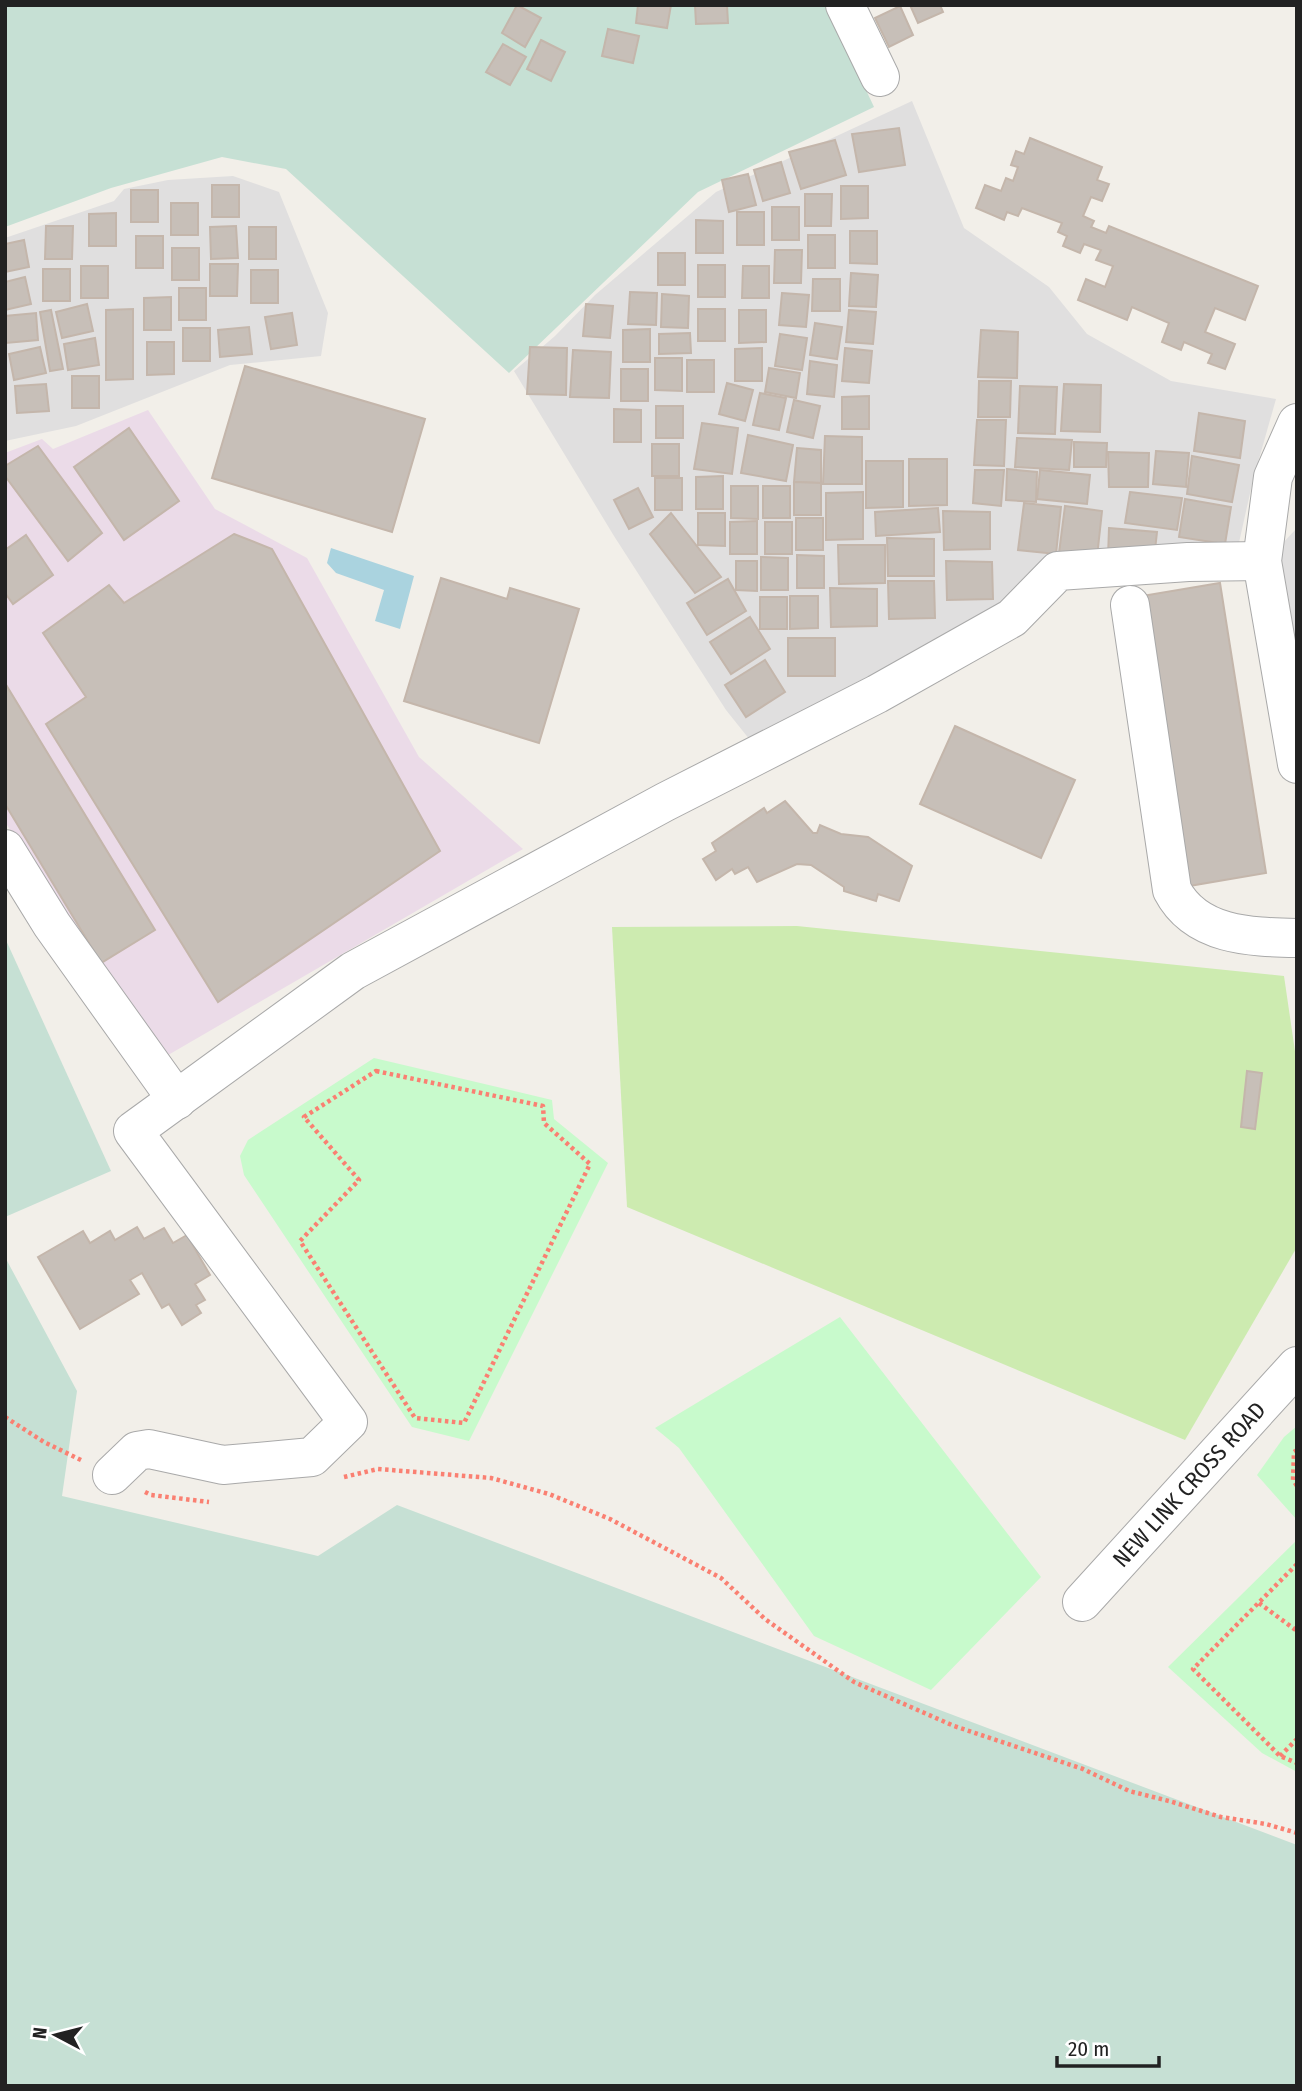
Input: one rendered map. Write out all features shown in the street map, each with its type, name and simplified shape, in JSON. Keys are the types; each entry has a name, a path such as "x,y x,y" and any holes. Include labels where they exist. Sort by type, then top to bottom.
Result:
{"street":[{"path":"845,5 880,77"},
{"path":"1297,423 1273,477 1262,561 1297,764"},
{"path":"1262,561 1286,501 1297,486"},
{"path":"112,1475 137,1451 149,1449 223,1465 312,1457 348,1422 133,1131 354,971 666,802 877,694 1012,618 1058,571 1188,562 1262,561"},
{"path":"1130,605 1172,890 1185,910 1200,922 1218,929 1260,937 1297,938"},
{"path":"666,802 750,740"},
{"path":"5,849 52,925 177,1100"},
{"name":"NEW LINK CROSS ROAD","path":"1082,1602 1297,1366"}],"path":[{"path":"376,1071 542,1106 544,1123 590,1164 464,1423 415,1418 299,1241 359,1180 304,1117 376,1071"},
{"path":"5,1417 44,1442 150,1495 212,1502"},
{"path":"1297,1450 1294,1452 1293,1480 1297,1486"},
{"path":"337,1479 378,1469 491,1478 549,1494 610,1519 721,1578 765,1619 854,1682 954,1726 1083,1769 1129,1791 1221,1817 1266,1824 1297,1833"},
{"path":"1297,1564 1193,1669 1280,1756 1297,1763"},
{"path":"1259,1602 1297,1631"},
{"path":"1280,1756 1297,1739"}],"shaded area":[{"path":"912,101 964,228 1049,287 1087,334 1171,381 1276,399 1253,480 1238,547 1151,563 1000,609 750,740 726,710 614,536 514,371 555,336 595,295 716,192"},
{"path":"233,176 279,192 328,313 321,356 230,365 76,426 5,441 5,238 114,201 124,189 168,180"},
{"path":"148,410 215,509 307,558 419,757 523,849 163,1058 5,822 5,453 42,439 53,449"},
{"path":"1297,528 1297,699 1288,652 1281,545"}],"green space":[{"path":"5,5 826,5 874,107 698,192 509,373 286,169 222,157 111,188 5,227"},
{"path":"797,926 1284,976 1297,1065 1297,1247 1185,1440 627,1207 612,927"},
{"path":"5,938 111,1171 5,1217"},
{"path":"374,1058 552,1100 554,1119 608,1163 469,1441 412,1427 244,1175 240,1156 248,1140"},
{"path":"5,1257 77,1391 62,1496 318,1556 397,1505 1297,1845 1297,2086 5,2086"},
{"path":"840,1317 1041,1577 931,1690 814,1636 679,1448 655,1428"},
{"path":"1297,1426 1297,1520 1257,1475 1284,1437"},
{"path":"1297,1540 1297,1772 1262,1753 1168,1667"}],"water":[{"path":"331,548 414,576 400,629 375,621 384,590 336,573 327,563"}],"building":[{"path":"517,5 541,18 525,47 502,33"},
{"path":"638,5 671,5 667,28 636,23"},
{"path":"695,5 727,5 728,23 696,24"},
{"path":"910,5 940,5 943,12 918,23"},
{"path":"900,6 913,35 889,47 875,18"},
{"path":"608,29 639,36 633,63 602,56"},
{"path":"541,40 565,52 551,81 527,69"},
{"path":"503,44 526,57 510,85 486,72"},
{"path":"899,128 905,165 859,172 852,134"},
{"path":"1030,138 1102,167 1097,180 1109,184 1102,201 1091,197 1083,216 1094,221 1091,227 1106,233 1109,226 1258,286 1245,320 1215,308 1205,332 1235,344 1225,369 1208,363 1212,354 1184,342 1181,350 1162,342 1169,323 1132,307 1127,320 1078,300 1086,279 1105,287 1113,266 1096,260 1101,250 1084,244 1080,253 1063,246 1067,236 1058,232 1062,223 1022,208 1018,216 1007,212 1004,220 976,208 985,185 1001,191 1006,178 1013,181 1018,167 1011,165 1016,151 1024,154"},
{"path":"835,140 846,175 801,189 789,152"},
{"path":"781,162 790,193 763,201 754,170"},
{"path":"748,174 756,205 729,212 722,180"},
{"path":"212,185 239,185 239,217 212,217"},
{"path":"841,186 868,186 868,218 841,219"},
{"path":"131,190 158,190 158,222 131,222"},
{"path":"805,194 832,194 831,226 805,226"},
{"path":"171,203 198,203 198,235 171,235"},
{"path":"772,207 799,207 799,240 772,240"},
{"path":"737,212 764,212 764,245 737,245"},
{"path":"116,213 116,246 89,246 89,214"},
{"path":"696,220 723,221 723,253 696,253"},
{"path":"46,226 73,226 72,259 45,259"},
{"path":"236,226 238,258 211,259 210,227"},
{"path":"249,227 276,227 276,259 249,259"},
{"path":"850,231 877,231 877,264 850,263"},
{"path":"808,235 835,235 835,268 808,268"},
{"path":"136,236 163,236 163,268 136,268"},
{"path":"24,240 29,267 5,272 5,244"},
{"path":"172,248 199,248 199,280 172,280"},
{"path":"775,250 802,250 801,283 774,283"},
{"path":"658,253 685,253 685,285 658,285"},
{"path":"210,264 238,264 237,296 210,296"},
{"path":"698,265 725,265 725,297 698,297"},
{"path":"81,266 108,266 108,298 81,298"},
{"path":"743,266 769,266 769,298 742,298"},
{"path":"43,269 70,269 70,301 43,301"},
{"path":"251,270 278,270 278,303 251,303"},
{"path":"851,273 878,275 876,307 849,306"},
{"path":"25,277 31,304 5,310 5,282"},
{"path":"813,279 840,279 840,311 812,311"},
{"path":"179,288 206,288 206,320 179,320"},
{"path":"630,292 657,293 656,325 628,324"},
{"path":"782,293 809,295 806,327 779,325"},
{"path":"662,294 689,296 688,328 661,327"},
{"path":"171,297 171,330 144,330 144,298"},
{"path":"87,304 93,331 62,338 56,312"},
{"path":"586,304 613,306 610,338 583,336"},
{"path":"133,309 133,379 106,380 106,310"},
{"path":"698,309 725,309 725,341 698,341"},
{"path":"51,310 63,369 50,371 40,312"},
{"path":"739,310 766,310 766,342 739,343"},
{"path":"849,310 876,312 873,344 846,342"},
{"path":"36,313 38,340 6,343 5,316"},
{"path":"292,313 297,345 271,349 265,317"},
{"path":"815,323 842,327 837,359 810,355"},
{"path":"249,327 252,354 220,357 218,330"},
{"path":"183,328 210,328 210,361 183,361"},
{"path":"650,329 650,362 623,362 623,330"},
{"path":"981,330 1018,332 1017,378 978,377"},
{"path":"690,333 691,353 659,354 659,334"},
{"path":"780,334 807,338 802,370 775,366"},
{"path":"95,338 99,365 68,370 64,344"},
{"path":"147,342 174,342 174,374 147,375"},
{"path":"40,347 46,373 14,380 9,354"},
{"path":"530,347 567,348 566,395 527,394"},
{"path":"762,348 762,381 735,381 735,349"},
{"path":"845,348 872,351 869,383 842,381"},
{"path":"573,350 611,352 609,398 570,397"},
{"path":"655,358 682,358 682,391 655,390"},
{"path":"687,360 714,360 714,392 687,392"},
{"path":"810,361 837,365 834,397 807,394"},
{"path":"245,366 425,419 392,532 212,478"},
{"path":"769,368 800,373 796,398 765,392"},
{"path":"621,369 648,369 648,401 621,401"},
{"path":"72,376 99,376 99,408 72,408"},
{"path":"979,381 1011,381 1010,417 978,417"},
{"path":"727,383 753,390 745,421 719,414"},
{"path":"46,384 49,411 17,413 15,386"},
{"path":"1064,384 1101,385 1100,432 1061,431"},
{"path":"1020,386 1057,387 1055,434 1018,433"},
{"path":"760,393 786,398 779,430 753,425"},
{"path":"869,396 869,429 842,429 842,397"},
{"path":"794,400 820,406 813,438 787,432"},
{"path":"656,406 683,406 683,438 656,438"},
{"path":"614,409 641,410 641,442 614,442"},
{"path":"1199,413 1245,421 1240,458 1194,451"},
{"path":"977,420 1006,420 1004,466 974,465"},
{"path":"702,423 738,428 732,474 694,469"},
{"path":"129,428 179,501 124,540 74,467"},
{"path":"748,435 793,445 786,481 741,473"},
{"path":"825,436 862,437 862,484 823,484"},
{"path":"1017,438 1072,440 1069,470 1015,467"},
{"path":"1074,442 1107,443 1106,467 1074,467"},
{"path":"652,444 679,444 679,476 652,476"},
{"path":"38,446 102,533 68,561 5,476 5,466"},
{"path":"797,448 821,450 821,483 794,482"},
{"path":"1156,451 1189,453 1186,487 1153,484"},
{"path":"1108,452 1149,453 1148,487 1109,487"},
{"path":"1192,456 1239,465 1232,502 1187,494"},
{"path":"909,459 947,459 947,505 909,506"},
{"path":"866,461 903,461 903,507 866,508"},
{"path":"1007,469 1037,472 1036,502 1006,500"},
{"path":"975,470 1004,470 1001,506 973,503"},
{"path":"1040,470 1090,475 1087,504 1037,499"},
{"path":"723,476 723,509 696,509 696,477"},
{"path":"655,478 682,478 682,510 655,510"},
{"path":"794,482 821,483 821,515 794,515"},
{"path":"731,486 758,486 758,519 731,518"},
{"path":"763,486 790,486 790,518 763,518"},
{"path":"638,488 653,517 629,529 614,500"},
{"path":"863,492 863,539 826,540 826,493"},
{"path":"1130,492 1182,498 1177,530 1125,523"},
{"path":"1185,499 1231,507 1225,544 1179,537"},
{"path":"1024,503 1061,507 1056,554 1018,550"},
{"path":"1065,506 1102,511 1097,557 1059,553"},
{"path":"938,508 940,532 876,536 875,512"},
{"path":"943,511 990,512 990,549 944,550"},
{"path":"671,513 721,577 695,593 650,534"},
{"path":"698,513 725,513 725,546 698,545"},
{"path":"796,518 823,518 823,550 796,550"},
{"path":"757,521 757,554 730,554 730,522"},
{"path":"765,522 792,522 792,554 765,554"},
{"path":"1109,528 1157,532 1154,559 1108,557"},
{"path":"234,534 272,549 440,851 218,1002 46,724 86,697 43,633 109,585 124,603"},
{"path":"26,535 53,575 13,604 5,593 5,550"},
{"path":"887,538 934,539 934,576 888,576"},
{"path":"838,545 885,545 885,583 839,584"},
{"path":"797,555 824,556 824,588 797,588"},
{"path":"761,557 788,558 788,590 761,590"},
{"path":"736,561 757,561 757,591 736,590"},
{"path":"946,561 992,562 993,599 947,600"},
{"path":"441,578 507,599 510,588 579,609 539,743 404,701"},
{"path":"728,579 746,611 707,635 687,603"},
{"path":"888,581 934,581 935,618 889,619"},
{"path":"1220,583 1266,873 1189,886 1142,596"},
{"path":"830,588 877,589 877,626 831,627"},
{"path":"790,596 818,596 818,628 790,629"},
{"path":"760,597 787,597 787,629 760,629"},
{"path":"750,617 770,649 731,674 710,642"},
{"path":"788,638 835,638 835,676 788,676"},
{"path":"765,660 785,692 746,717 725,685"},
{"path":"5,683 155,930 101,963 5,804"},
{"path":"955,726 1075,780 1041,858 920,804"},
{"path":"785,801 813,833 817,833 820,825 841,834 868,837 912,866 899,901 878,894 876,901 844,891 844,887 811,865 797,864 757,882 748,867 735,874 732,869 716,880 703,859 716,851 712,843 764,808 767,813"},
{"path":"1247,1071 1262,1073 1255,1129 1241,1127"},
{"path":"137,1227 144,1239 164,1228 173,1243 187,1235 210,1275 195,1284 205,1300 196,1305 201,1313 182,1325 169,1304 162,1308 142,1273 130,1280 139,1294 80,1329 38,1257 83,1231 90,1243 110,1231 115,1240"}]}
